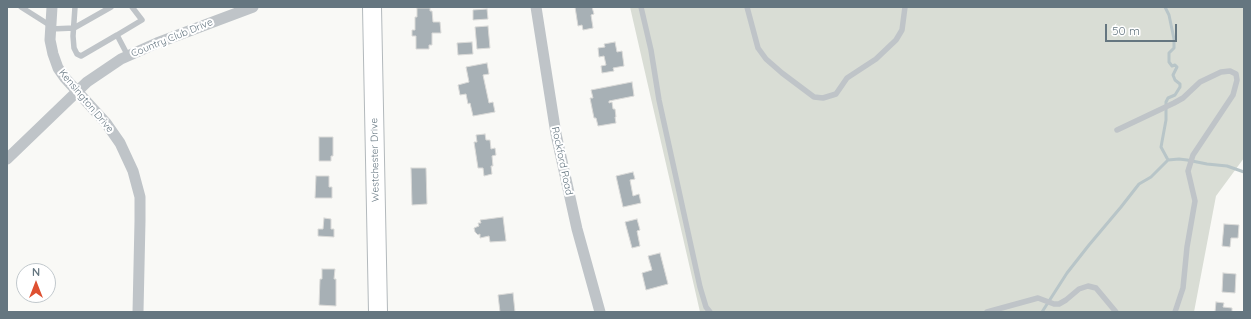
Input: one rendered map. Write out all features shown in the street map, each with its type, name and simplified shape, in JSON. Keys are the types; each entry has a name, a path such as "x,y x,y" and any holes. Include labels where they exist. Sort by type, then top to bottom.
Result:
{"main road":[{"name":"Westchester Drive","path":"372,7 378,312"}],"street":[{"name":"Kensington Drive","path":"52,7 50,40 58,68 77,92 110,128 120,143 133,171 140,197 138,312"},
{"name":"Country Club Drive","path":"7,158 87,82 121,59 157,43 253,7"},
{"name":"Rockford Road","path":"536,7 556,134 577,229 600,312"}],"lane":[{"path":"21,7 51,27 74,28 111,7"},
{"path":"75,7 74,48 80,56 142,20 132,7"},
{"path":"641,7 651,50 659,100 700,287 706,307 710,312"},
{"path":"747,7 758,48 766,59 814,97 823,98 836,94 847,78 876,59 896,40 902,30 905,7"},
{"path":"117,35 128,56"},
{"path":"1117,130 1174,103 1200,82 1221,72 1230,70 1236,74 1237,80 1233,95 1193,155 1189,167 1188,176 1195,201 1187,247 1183,288 1175,312"},
{"path":"987,312 1038,298 1054,304 1059,304 1079,289 1088,286 1096,288 1116,312"}],"shaded area":[{"path":"630,7 1244,7 1244,158 1216,196 1194,312 700,312"}],"building":[{"path":"575,7 592,7 594,14 591,15 593,28 583,30 582,25 578,26"},
{"path":"417,8 430,8 430,11 432,11 433,22 440,22 441,33 432,33 432,45 429,45 429,49 416,49 416,36 412,36 412,30 415,30"},
{"path":"487,9 488,19 473,20 473,10"},
{"path":"488,26 490,48 477,49 475,27"},
{"path":"472,42 473,54 458,55 457,43"},
{"path":"615,42 617,52 622,51 624,66 613,68 614,71 602,73 601,66 606,65 604,56 599,57 598,48 605,47 604,44"},
{"path":"487,63 489,74 483,75 489,103 493,102 495,112 473,116 466,94 460,95 458,85 469,82 466,67"},
{"path":"632,82 634,96 609,101 609,103 612,102 613,109 615,109 616,123 598,126 596,118 594,118 590,98 593,98 591,90"},
{"path":"485,134 486,140 490,140 491,149 495,148 496,155 492,156 492,174 484,176 483,168 478,168 474,142 477,142 476,135"},
{"path":"319,137 333,137 333,156 331,156 331,161 319,161"},
{"path":"411,168 426,168 427,204 412,205"},
{"path":"633,172 635,179 630,180 633,196 639,194 641,203 623,207 616,176"},
{"path":"316,176 329,176 329,187 332,187 332,198 315,198"},
{"path":"503,217 506,241 490,242 489,236 480,238 480,234 478,235 475,232 474,228 479,226 478,223 481,223 480,220"},
{"path":"324,218 331,219 331,229 334,229 334,237 318,236 318,229 323,229"},
{"path":"637,219 640,230 637,231 640,246 632,248 625,222"},
{"path":"1224,224 1239,225 1238,238 1231,238 1230,247 1222,246"},
{"path":"660,253 668,284 646,290 642,273 652,270 648,256"},
{"path":"322,269 335,269 334,279 336,279 336,306 319,305"},
{"path":"1223,273 1236,274 1235,293 1222,292"},
{"path":"513,293 515,312 500,312 498,295"},
{"path":"1216,302 1224,303 1223,307 1232,308 1232,312 1215,312"}],"waterway":[{"path":"1165,7 1169,15 1174,39 1174,48 1169,53 1169,62 1172,66 1175,65 1177,67 1173,75 1175,80 1180,84 1180,87 1175,95 1168,98 1166,102 1166,120 1161,147 1168,160"},
{"path":"1042,312 1067,273 1139,184 1151,177 1168,160 1179,159 1227,166 1244,172"}]}
